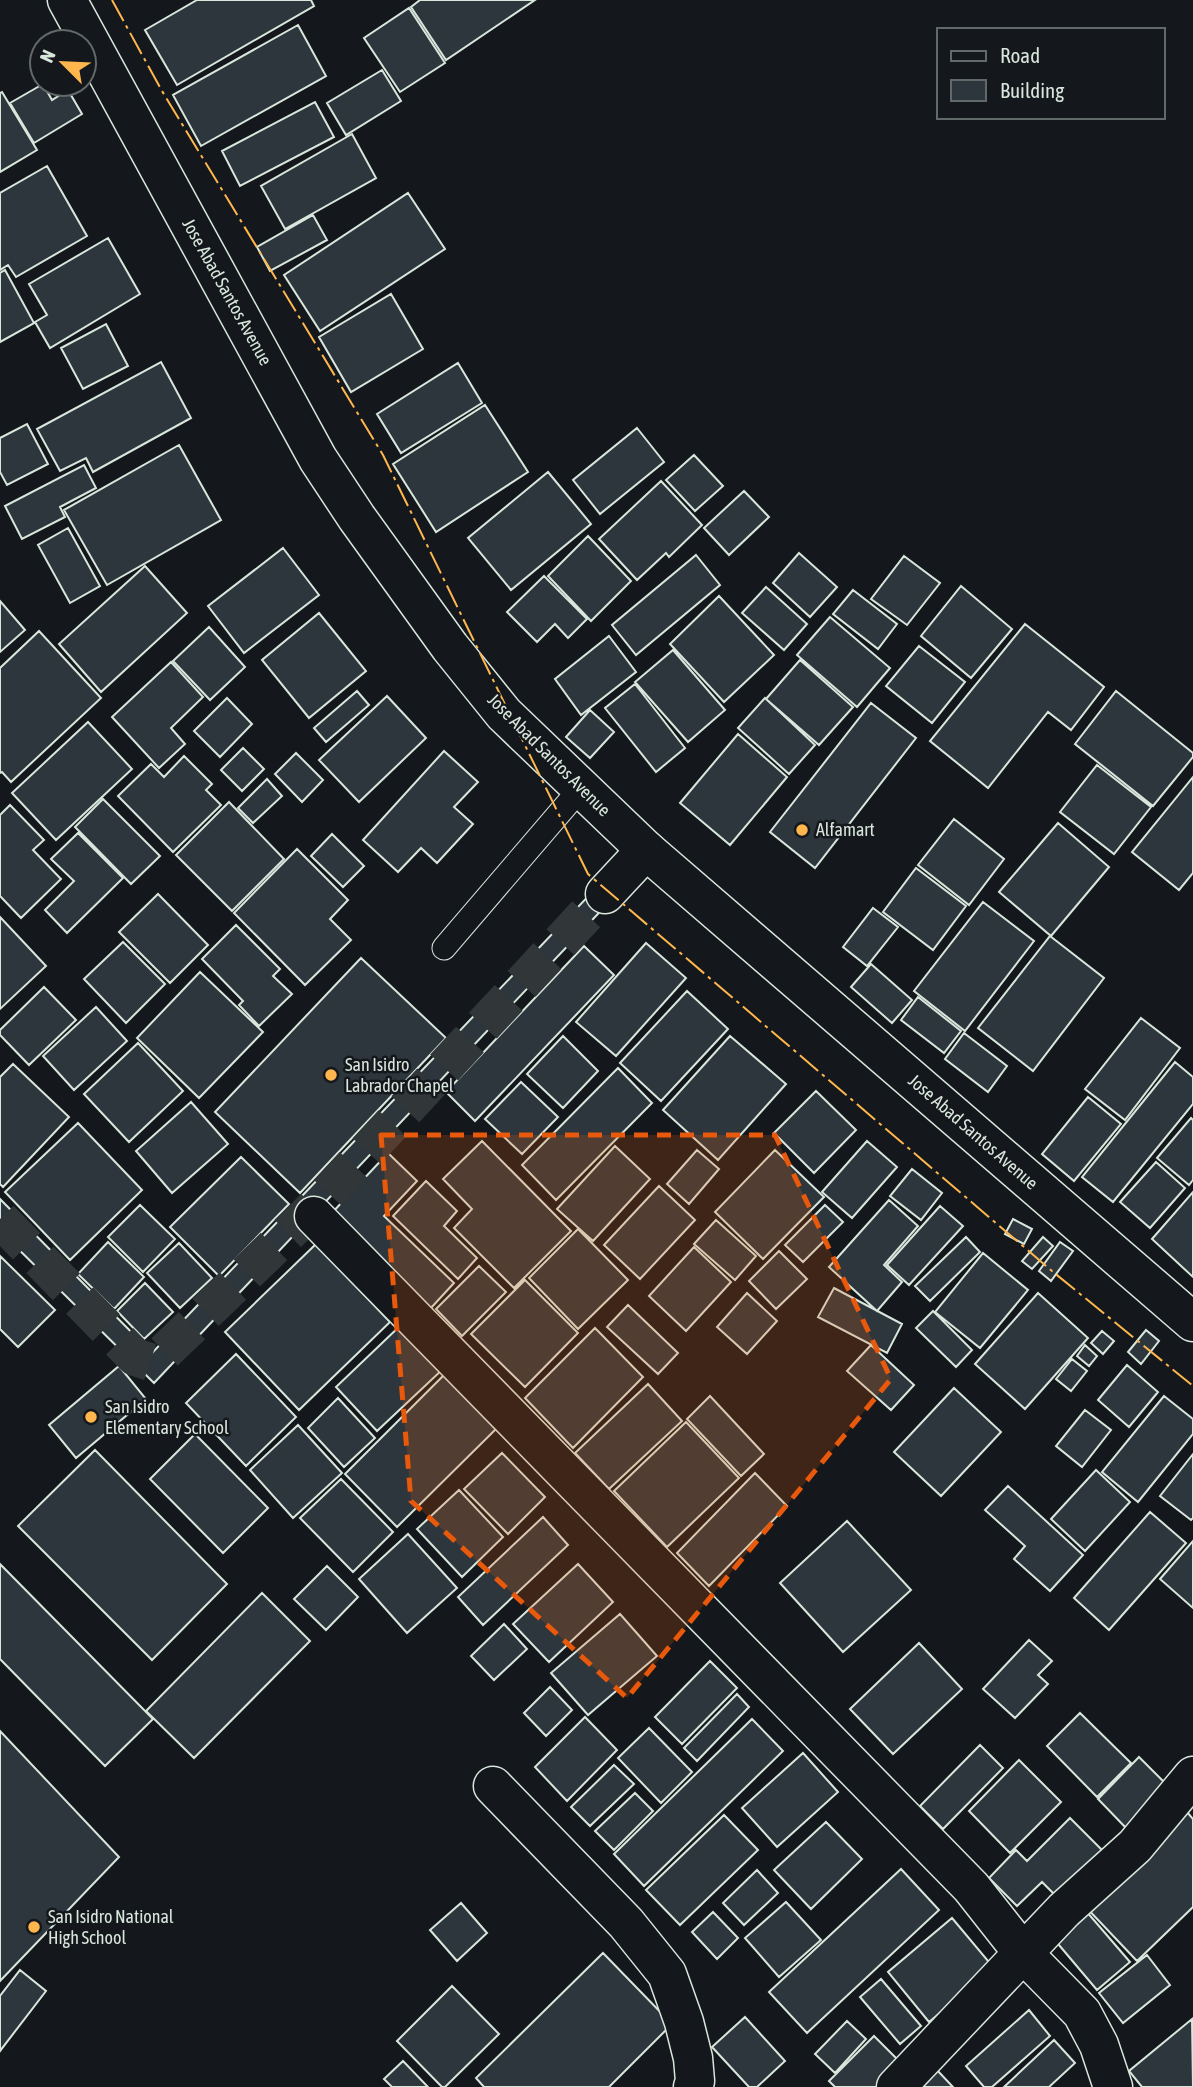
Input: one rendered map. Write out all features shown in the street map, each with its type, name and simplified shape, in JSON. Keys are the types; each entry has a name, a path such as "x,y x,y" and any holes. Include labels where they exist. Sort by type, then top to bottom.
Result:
{"main road":[{"name":"Jose Abad Santos Avenue","path":"68,0 318,459 379,550 450,647 496,704 646,850 1193,1322"},
{"path":"605,894 646,850"},
{"path":"314,1216 971,1887 1023,1953 1082,2013 1099,2045 1113,2087"},
{"path":"896,2087 1065,1910 1135,1846 1193,1776"},
{"path":"493,1786 626,1923 667,1975 684,2022 693,2058 694,2087"}],"lane":[{"path":"444,948 581,788"}],"highlighted area":[{"path":"381,1135 775,1135 891,1379 627,1698 411,1501"}],"building":[{"path":"197,0 311,0 314,6 177,85 145,30"},
{"path":"420,0 535,0 446,60 411,7"},
{"path":"409,8 445,63 400,92 364,38"},
{"path":"298,25 326,76 201,146 173,95"},
{"path":"382,70 401,101 346,135 327,103"},
{"path":"2,92 37,150 0,172 0,93"},
{"path":"28,93 28,98 73,98 82,114 34,143 10,103"},
{"path":"315,102 334,137 240,186 222,151"},
{"path":"352,134 376,178 285,229 261,186"},
{"path":"47,166 87,236 16,277 8,265 0,270 0,193"},
{"path":"408,193 445,249 320,331 284,275"},
{"path":"313,215 327,240 270,271 257,247"},
{"path":"108,238 140,294 50,348 35,322 47,315 29,284"},
{"path":"5,270 34,323 0,342 0,273"},
{"path":"391,294 423,349 351,392 319,337"},
{"path":"106,324 128,366 83,389 61,348"},
{"path":"161,362 191,418 93,472 86,458 60,471 37,429"},
{"path":"458,363 482,403 401,453 377,414"},
{"path":"485,405 528,472 436,532 393,464"},
{"path":"27,424 48,464 7,485 0,472 0,438"},
{"path":"637,428 664,462 600,514 573,480"},
{"path":"179,445 221,520 107,585 64,510"},
{"path":"694,455 723,486 695,511 666,480"},
{"path":"84,465 96,488 60,507 65,517 22,539 5,506"},
{"path":"548,472 591,524 511,590 468,538"},
{"path":"661,481 702,525 669,557 666,553 637,580 599,539"},
{"path":"744,491 769,517 729,555 704,528"},
{"path":"68,528 100,586 70,603 38,545"},
{"path":"588,536 631,581 591,621 548,576"},
{"path":"283,548 319,595 244,653 208,606"},
{"path":"799,553 837,587 810,617 773,583"},
{"path":"696,555 720,585 636,655 612,625"},
{"path":"904,556 940,583 907,625 871,599"},
{"path":"145,566 187,613 101,692 59,644"},
{"path":"544,576 587,619 568,638 555,624 537,642 507,612"},
{"path":"961,586 1012,629 971,678 921,636"},
{"path":"766,587 807,624 784,650 742,613"},
{"path":"853,590 897,624 878,649 833,614"},
{"path":"719,596 774,655 724,702 670,644"},
{"path":"0,601 25,630 0,652"},
{"path":"319,613 366,671 309,718 262,660"},
{"path":"830,617 890,668 857,707 797,655"},
{"path":"1025,624 1104,687 1071,730 1048,712 988,788 930,741"},
{"path":"209,627 245,667 210,700 173,661"},
{"path":"39,631 101,698 11,782 0,773 0,668"},
{"path":"609,636 636,672 581,715 555,679"},
{"path":"919,646 965,682 932,723 886,686"},
{"path":"673,650 725,710 688,742 635,682"},
{"path":"800,660 853,707 819,745 766,699"},
{"path":"171,662 203,697 171,728 185,744 159,768 112,717"},
{"path":"635,684 685,748 656,772 605,708"},
{"path":"357,691 369,705 326,742 314,728"},
{"path":"1116,691 1193,753 1193,757 1153,806 1075,744"},
{"path":"387,696 426,738 359,802 319,760"},
{"path":"227,698 252,724 220,757 194,731"},
{"path":"765,698 815,745 789,774 738,728"},
{"path":"871,703 916,738 815,868 770,832"},
{"path":"590,710 614,732 590,758 566,737"},
{"path":"88,722 132,769 56,840 12,793"},
{"path":"738,734 787,777 730,845 680,803"},
{"path":"243,748 264,769 242,791 221,770"},
{"path":"444,751 478,782 454,807 473,824 437,863 421,848 398,872 363,840"},
{"path":"296,753 323,780 302,802 275,774"},
{"path":"184,756 212,784 206,790 221,805 173,852 118,796 151,764 164,777"},
{"path":"1097,765 1151,807 1114,854 1060,812"},
{"path":"1193,777 1193,873 1179,890 1132,852"},
{"path":"267,779 282,796 253,823 238,808"},
{"path":"103,799 160,856 131,884 75,827"},
{"path":"229,802 284,859 232,911 176,855"},
{"path":"10,805 44,840 33,850 61,879 21,918 0,896 0,815"},
{"path":"954,819 1004,859 969,905 918,865"},
{"path":"1058,823 1109,867 1051,936 999,892"},
{"path":"78,833 123,878 67,933 45,910 74,881 51,859"},
{"path":"332,834 364,866 343,887 311,856"},
{"path":"297,849 348,900 330,919 351,940 305,985 234,913"},
{"path":"916,868 966,906 933,950 883,912"},
{"path":"597,887 612,899 154,1383 0,1231 0,1199 152,1353"},
{"path":"158,894 208,945 170,983 119,932"},
{"path":"983,902 1034,941 965,1031 914,991"},
{"path":"873,908 898,927 867,966 843,947"},
{"path":"0,917 46,966 0,1009"},
{"path":"236,925 280,969 273,976 292,994 259,1026 239,1005 243,1001 202,959"},
{"path":"1050,936 1104,978 1033,1071 978,1028"},
{"path":"123,942 165,984 126,1023 84,979"},
{"path":"646,943 686,978 616,1056 576,1022"},
{"path":"584,946 614,975 475,1121 446,1092"},
{"name":"San Isidro Labrador Chapel","path":"361,958 446,1038 300,1193 215,1112"},
{"path":"871,964 912,1000 892,1023 851,987"},
{"path":"200,972 263,1032 199,1098 137,1038"},
{"path":"44,987 76,1020 29,1065 0,1035 0,1030"},
{"path":"687,991 728,1029 661,1101 620,1063"},
{"path":"918,997 961,1031 944,1053 901,1020"},
{"path":"96,1007 127,1041 74,1090 43,1056"},
{"path":"1141,1018 1180,1048 1125,1120 1085,1089"},
{"path":"964,1033 1007,1066 988,1092 945,1059"},
{"path":"563,1036 598,1071 563,1108 527,1074"},
{"path":"730,1036 786,1084 718,1160 663,1110"},
{"path":"138,1043 183,1091 129,1142 84,1094"},
{"path":"1175,1062 1193,1077 1193,1104 1113,1202 1082,1177"},
{"path":"13,1064 69,1117 3,1187 0,1184 0,1077"},
{"path":"618,1068 652,1103 556,1200 522,1165"},
{"path":"521,1082 558,1117 522,1154 485,1119"},
{"path":"816,1091 856,1130 814,1173 774,1133"},
{"path":"1088,1097 1121,1124 1074,1181 1042,1154"},
{"path":"191,1102 228,1144 172,1193 136,1151"},
{"path":"1191,1118 1193,1180 1189,1185 1157,1158"},
{"path":"78,1123 142,1190 70,1260 5,1192"},
{"path":"482,1141 571,1231 514,1288 454,1228 472,1209 443,1179"},
{"path":"867,1141 897,1167 852,1218 822,1192"},
{"path":"615,1146 650,1179 593,1241 557,1209"},
{"path":"697,1150 719,1169 689,1204 667,1184"},
{"path":"775,1150 824,1197 763,1259 715,1212"},
{"path":"388,1153 417,1181 384,1216 454,1283 430,1309 330,1215"},
{"path":"241,1157 289,1204 219,1276 170,1227"},
{"path":"1156,1162 1185,1188 1150,1228 1120,1202"},
{"path":"912,1169 942,1193 921,1220 890,1196"},
{"path":"426,1181 457,1211 444,1226 477,1258 458,1279 393,1216"},
{"path":"659,1186 695,1220 640,1279 604,1245"},
{"path":"1193,1192 1193,1277 1152,1239"},
{"path":"889,1200 918,1226 884,1265 902,1282 877,1311 829,1267"},
{"path":"140,1205 175,1239 143,1272 108,1237"},
{"path":"825,1205 843,1222 803,1262 785,1245"},
{"path":"940,1206 963,1226 909,1285 887,1265"},
{"path":"1013,1219 1032,1229 1024,1244 1005,1234"},
{"path":"716,1220 756,1256 735,1280 694,1244"},
{"path":"578,1229 628,1280 578,1329 529,1278"},
{"path":"966,1237 980,1252 930,1301 915,1286"},
{"path":"1043,1237 1053,1246 1032,1269 1022,1261"},
{"path":"108,1242 144,1277 114,1309 78,1274"},
{"path":"1060,1242 1073,1251 1051,1281 1039,1271"},
{"path":"179,1243 212,1278 180,1308 147,1273"},
{"path":"316,1244 390,1322 299,1410 225,1332"},
{"path":"694,1247 731,1282 686,1331 649,1296"},
{"path":"779,1251 807,1279 776,1309 749,1281"},
{"path":"983,1253 1028,1290 980,1348 935,1312"},
{"path":"0,1256 55,1310 18,1347 0,1329"},
{"path":"479,1266 506,1292 462,1336 436,1309"},
{"path":"525,1280 578,1333 525,1387 471,1334"},
{"path":"145,1283 173,1312 144,1339 117,1311"},
{"path":"834,1288 902,1324 887,1353 818,1317"},
{"path":"747,1293 777,1321 747,1354 717,1327"},
{"path":"1038,1293 1088,1338 1025,1409 975,1364"},
{"path":"628,1305 678,1353 658,1374 607,1327"},
{"path":"933,1311 972,1350 956,1367 916,1328"},
{"path":"402,1324 443,1369 377,1431 336,1387"},
{"path":"595,1328 643,1377 573,1448 525,1398"},
{"path":"1146,1330 1159,1341 1141,1364 1128,1352"},
{"path":"1102,1331 1114,1341 1103,1354 1091,1343"},
{"path":"871,1345 914,1385 891,1410 847,1371"},
{"path":"1085,1345 1097,1356 1089,1366 1077,1356"},
{"path":"236,1354 296,1417 246,1466 186,1403"},
{"path":"1072,1359 1087,1371 1071,1391 1056,1379"},
{"path":"1127,1365 1158,1392 1129,1427 1098,1400"},
{"path":"119,1366 146,1399 76,1458 49,1425"},
{"path":"444,1375 497,1428 397,1527 345,1474"},
{"path":"648,1384 682,1421 609,1489 575,1453"},
{"path":"954,1388 1001,1432 941,1496 894,1452"},
{"path":"710,1396 764,1454 741,1476 687,1419"},
{"path":"1164,1396 1193,1419 1193,1434 1138,1502 1102,1472"},
{"path":"338,1398 375,1438 344,1467 308,1428"},
{"path":"1085,1410 1111,1430 1082,1467 1056,1446"},
{"path":"686,1422 739,1478 667,1547 614,1491"},
{"path":"298,1425 342,1473 293,1518 250,1470"},
{"path":"195,1434 268,1508 223,1553 150,1479"},
{"path":"95,1450 227,1584 152,1660 18,1526"},
{"path":"502,1453 545,1497 508,1534 464,1489"},
{"path":"1193,1454 1193,1518 1191,1520 1160,1496"},
{"path":"1096,1470 1130,1502 1085,1551 1051,1519"},
{"path":"755,1473 787,1506 709,1586 677,1553"},
{"path":"341,1479 393,1532 353,1572 300,1518"},
{"path":"1008,1486 1083,1555 1050,1591 1014,1559 1025,1546 985,1510"},
{"path":"459,1490 503,1537 462,1577 417,1529"},
{"path":"1150,1512 1186,1543 1109,1630 1074,1598"},
{"path":"543,1517 568,1545 483,1625 458,1597"},
{"path":"847,1521 911,1590 843,1652 780,1583"},
{"path":"408,1534 457,1588 407,1633 359,1579"},
{"path":"1193,1541 1193,1608 1160,1579"},
{"path":"0,1564 153,1719 105,1766 0,1659"},
{"path":"578,1564 613,1602 549,1662 513,1624"},
{"path":"327,1566 358,1597 326,1630 294,1599"},
{"path":"262,1593 310,1641 194,1758 146,1711"},
{"path":"620,1614 657,1656 588,1715 551,1673"},
{"path":"504,1624 527,1649 494,1680 471,1656"},
{"path":"1029,1640 1052,1661 1038,1675 1048,1684 1015,1718 983,1689"},
{"path":"919,1643 962,1689 893,1754 850,1709"},
{"path":"710,1661 737,1688 682,1744 655,1717"},
{"path":"550,1687 572,1710 546,1736 524,1713"},
{"path":"737,1694 749,1707 697,1761 684,1748"},
{"path":"1080,1713 1131,1763 1097,1797 1047,1746"},
{"path":"585,1717 617,1750 567,1801 535,1767"},
{"path":"752,1719 783,1751 644,1886 614,1854"},
{"path":"649,1728 692,1772 661,1803 618,1758"},
{"name":"San Isidro National High School","path":"0,1731 119,1857 0,1981"},
{"path":"980,1745 1003,1768 943,1829 920,1806"},
{"path":"803,1753 838,1792 777,1847 742,1808"},
{"path":"1139,1757 1169,1787 1127,1829 1098,1799"},
{"path":"1019,1760 1061,1802 1010,1853 969,1811"},
{"path":"614,1765 634,1784 590,1826 571,1807"},
{"path":"635,1793 653,1811 614,1850 595,1831"},
{"path":"1182,1806 1193,1819 1193,1907 1137,1961 1082,1903"},
{"path":"724,1815 758,1850 680,1925 646,1890"},
{"path":"1070,1818 1105,1853 1059,1899 1042,1882 1017,1906 989,1878 1016,1850 1027,1861"},
{"path":"826,1822 862,1859 811,1909 774,1870"},
{"path":"901,1869 939,1910 807,2033 769,1992"},
{"path":"757,1870 778,1893 744,1925 723,1903"},
{"path":"786,1902 821,1940 779,1977 745,1938"},
{"path":"461,1903 487,1933 457,1961 430,1930"},
{"path":"1080,1904 1130,1962 1097,1990 1048,1932"},
{"path":"713,1912 738,1938 717,1959 692,1932"},
{"path":"952,1918 994,1968 929,2022 888,1972"},
{"path":"603,1953 672,2024 609,2087 484,2087 476,2078"},
{"path":"1147,1955 1170,1985 1123,2023 1099,1993"},
{"path":"20,1970 46,1991 0,2051 0,1996"},
{"path":"881,1979 921,2026 900,2044 860,1997"},
{"path":"452,1986 499,2034 442,2087 397,2041"},
{"path":"1029,2010 1050,2036 992,2087 984,2087 966,2066"},
{"path":"745,2017 785,2061 757,2087 749,2087 712,2047"},
{"path":"1192,2019 1193,2087 1142,2087 1129,2071"},
{"path":"847,2021 866,2039 835,2073 815,2054"},
{"path":"874,2036 904,2066 883,2087 835,2087 829,2081"},
{"path":"1054,2040 1075,2063 1049,2087 1004,2087"},
{"path":"403,2061 428,2087 392,2087 384,2079"},
{"path":"936,2069 953,2087 917,2087"}],"tunnel":[{"path":"0,1219 135,1357 153,1363 311,1211 605,894"}],"power":[{"path":"112,0 162,91 383,455 588,874 1052,1271 1193,1386"}],"place":[{"name":"Alfamart","path":"802,830"},
{"name":"San Isidro Labrador Chapel","path":"331,1075"},
{"name":"San Isidro Elementary School","path":"91,1417"},
{"name":"San Isidro National High School","path":"34,1927"}]}
